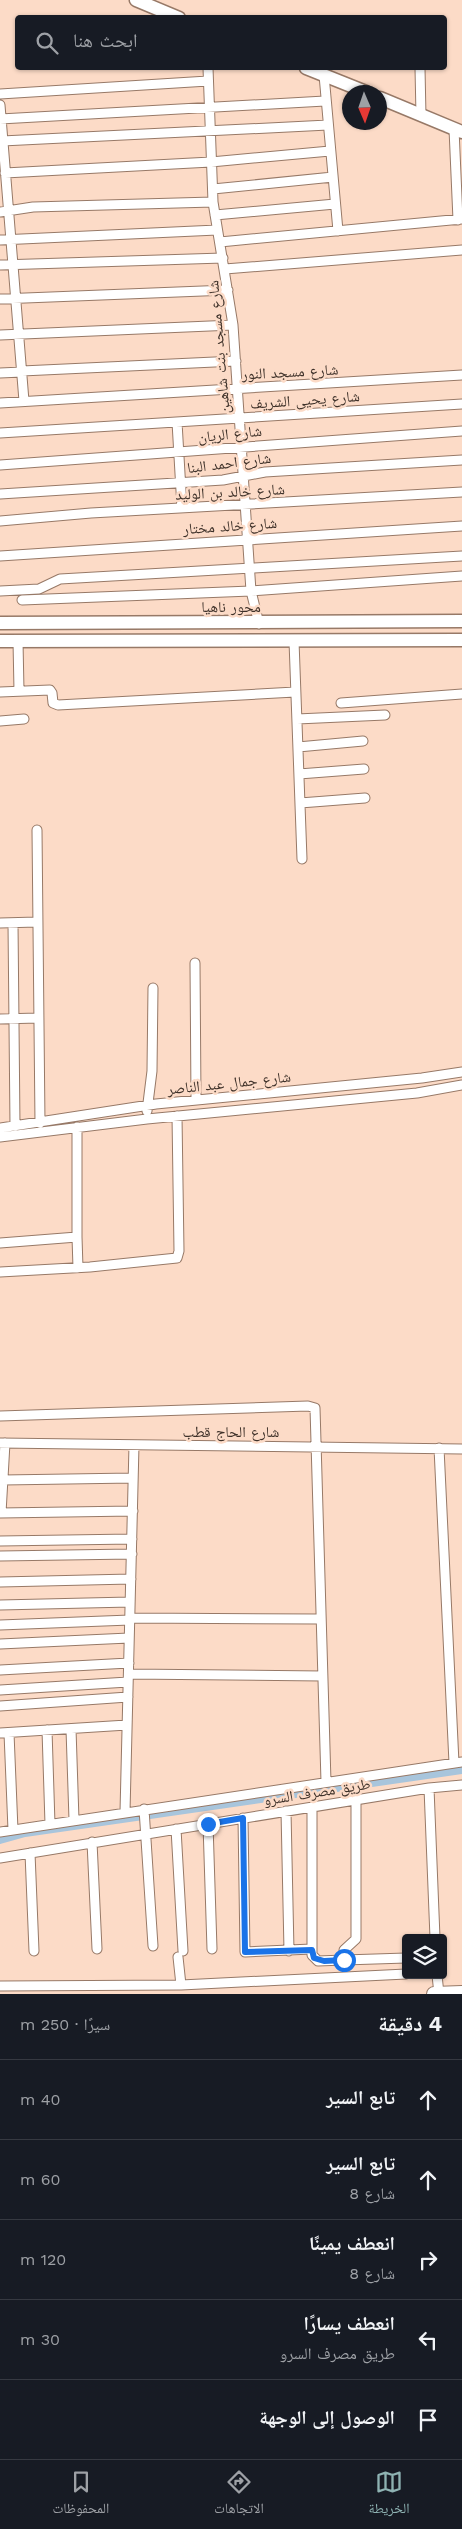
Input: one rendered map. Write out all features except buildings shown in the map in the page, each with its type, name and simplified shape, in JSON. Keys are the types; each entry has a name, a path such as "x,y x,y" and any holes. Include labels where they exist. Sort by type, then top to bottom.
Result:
{"main road":[{"path":"136,0 171,15"},
{"path":"311,70 349,85"},
{"path":"387,101 458,131"},
{"name":"محور ناهيا","path":"0,623 259,624 462,621"},
{"path":"0,641 462,640"},
{"path":"434,1994 462,1993"}],"street":[{"name":"شارع مسجد بنت شاهين","path":"208,70 213,202 233,325 250,591 259,624"},
{"path":"420,70 421,116"},
{"path":"324,75 338,231"},
{"path":"0,94 208,81"},
{"path":"0,119 326,101"},
{"path":"0,105 4,212 12,240 24,401"},
{"path":"2,142 328,125"},
{"path":"220,242 460,220 458,131"},
{"path":"3,178 330,151"},
{"path":"213,189 333,178"},
{"path":"4,212 33,207 213,202"},
{"path":"215,215 336,204"},
{"path":"0,240 217,230"},
{"path":"225,269 462,250"},
{"path":"0,264 223,258"},
{"path":"0,299 228,290"},
{"path":"0,335 233,325"},
{"path":"0,373 236,361"},
{"name":"شارع مسجد النور","path":"0,403 462,375"},
{"name":"شارع يحيى الشريف","path":"0,433 462,404"},
{"path":"177,422 182,508"},
{"name":"شارع الريان","path":"0,465 462,431"},
{"name":"شارع احمد البنا","path":"0,494 230,479 264,472 462,460"},
{"name":"شارع خالد بن الوليد","path":"0,521 182,508 462,492"},
{"name":"شارع خالد مختار","path":"0,556 462,526"},
{"path":"0,590 38,588 57,579 462,556"},
{"path":"22,600 250,591 462,576"},
{"path":"294,641 302,859"},
{"path":"18,642 19,691"},
{"path":"0,692 50,690 56,705 295,692"},
{"path":"341,703 462,694"},
{"path":"297,719 385,714"},
{"path":"0,721 24,719"},
{"path":"298,746 363,741"},
{"path":"299,774 364,769"},
{"path":"300,803 365,798"},
{"path":"37,830 40,1123"},
{"path":"13,922 15,1126"},
{"path":"0,923 37,922"},
{"path":"194,963 196,1099"},
{"path":"147,1119 152,1071 153,988"},
{"path":"0,1019 38,1018"},
{"name":"شارع جمال عبد الناصر","path":"0,1128 196,1099 422,1078 462,1072"},
{"name":"شارع جمال عبد الناصر","path":"0,1137 147,1119 418,1093 462,1086"},
{"path":"0,1272 78,1268 174,1259 179,1255 177,1116"},
{"path":"77,1127 78,1268"},
{"path":"0,1242 77,1237"},
{"path":"0,1416 313,1406 316,1413 320,1620 326,1782"},
{"path":"2,1443 3,1480 1,1513 132,1511"},
{"name":"شارع الحاج قطب","path":"2,1443 462,1448"},
{"path":"125,1812 134,1445"},
{"path":"439,1448 444,1602 458,1763"},
{"path":"3,1480 133,1478"},
{"path":"0,1541 132,1539"},
{"path":"0,1556 132,1554"},
{"path":"0,1582 131,1579"},
{"path":"0,1606 130,1602"},
{"path":"0,1625 130,1619 320,1620"},
{"path":"0,1644 130,1638"},
{"path":"0,1670 129,1663"},
{"path":"0,1690 129,1678 322,1676"},
{"path":"0,1706 128,1698"},
{"path":"13,1830 5,1733 128,1725"},
{"path":"70,1729 74,1820"},
{"path":"47,1730 50,1824"},
{"name":"طريق مصرف السرو","path":"0,1832 458,1763"},
{"name":"طريق مصرف السرو","path":"0,1858 429,1788 462,1785"},
{"path":"429,1788 435,1934"},
{"path":"344,1960 344,1950 356,1939 356,1800"},
{"path":"312,1807 312,1950 314,1958 318,1960 402,1958"},
{"path":"144,1809 153,1946"},
{"path":"286,1811 289,1950"},
{"path":"243,1818 245,1952 312,1950"},
{"path":"208,1824 212,1949"},
{"path":"176,1829 181,1985"},
{"path":"92,1842 97,1949"},
{"path":"30,1853 34,1951"},
{"path":"0,1986 181,1985 402,1974"},
{"path":"437,1979 439,1994"}],"waterway":[{"path":"0,1840 25,1833 462,1770"}],"route":[{"path":"208,1824 243,1818 246,1953 312,1950 312,1955 318,1960 344,1960"}]}
